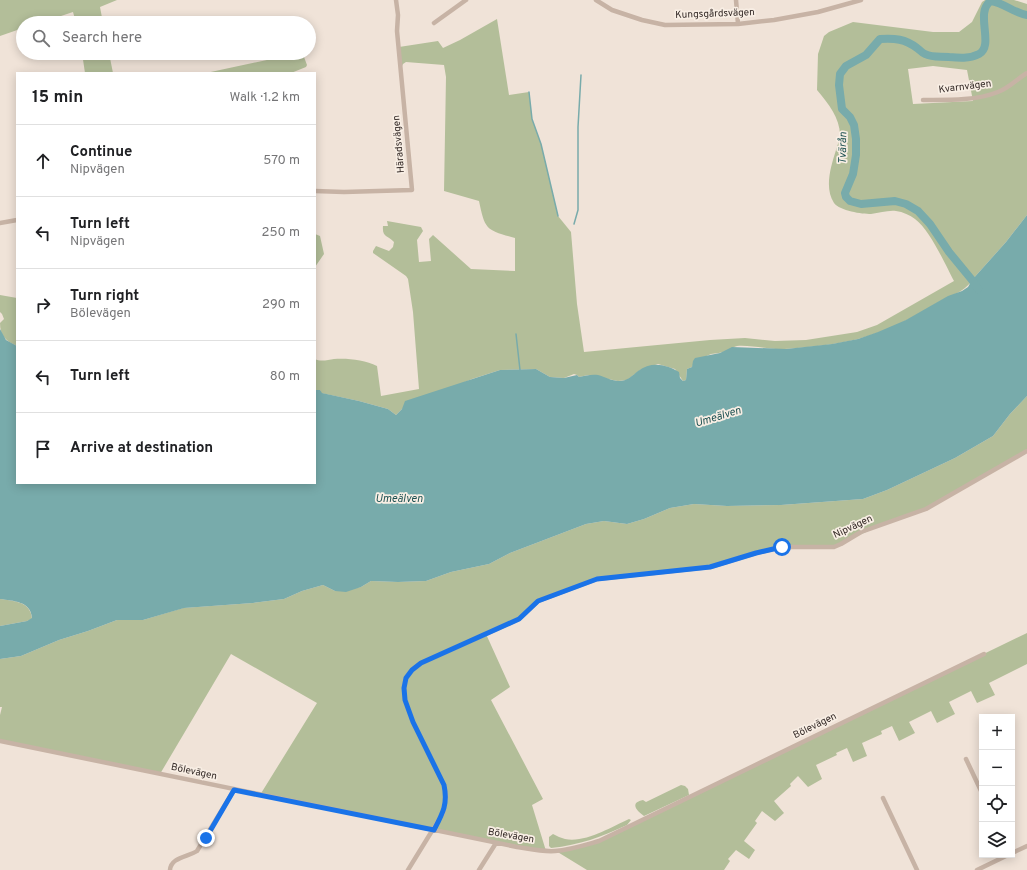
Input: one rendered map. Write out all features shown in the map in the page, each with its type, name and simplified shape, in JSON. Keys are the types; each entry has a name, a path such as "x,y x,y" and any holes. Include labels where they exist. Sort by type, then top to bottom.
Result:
{"street":[{"name":"Häradsvägen","path":"316,191 412,190 397,31 398,15 396,0"},
{"path":"434,23 466,0"},
{"name":"Kungsgårdsvägen","path":"596,0 612,10 642,20 665,25 738,24 774,20 818,12 861,0"},
{"path":"736,0 738,24"},
{"name":"Kvarnvägen","path":"923,100 946,100 983,96 999,91 1027,72"},
{"path":"0,223 16,220"},
{"name":"Nipvägen","path":"408,870 443,814 446,796 444,785 413,722 405,700 404,688 406,678 412,670 421,663 519,619 538,601 597,579 710,567 782,547 834,547 861,532 926,509 1027,451"},
{"name":"Bölevägen","path":"0,741 496,843 551,851 572,848 599,841 984,654"},
{"path":"966,759 979,787"},
{"path":"170,870 171,864 175,860 190,856 197,851 234,790"},
{"path":"884,798 918,870"},
{"path":"479,870 496,843"},
{"path":"1015,852 1027,846"},
{"path":"977,870 1002,858"}],"green space":[{"path":"0,0 117,0 100,7 102,16 74,16 73,12 61,16 16,16 16,30 0,36"},
{"path":"985,0 1014,0 1027,4 1027,215 1006,242 961,291 899,324 878,333 858,339 813,347 785,349 737,346 724,352 711,354 687,369 686,380 683,381 675,369 658,364 640,370 627,380 618,381 588,375 579,377 574,374 564,378 550,377 536,369 500,370 472,379 402,409 396,415 388,409 321,393 320,390 316,390 316,360 322,361 334,359 351,359 367,362 377,366 381,396 419,389 413,312 408,279 406,276 373,253 376,246 389,251 393,247 394,242 383,233 383,226 388,226 387,221 421,227 423,231 417,240 419,262 431,261 429,239 433,235 471,269 515,271 515,238 498,233 488,227 483,218 479,201 444,191 446,77 444,65 406,62 401,68 399,47 438,41 443,48 497,19 509,95 529,92 532,119 541,144 558,216 571,232 577,304 584,352 745,338 775,341 806,340 857,332 877,325 954,281 932,239 921,224 909,215 896,211 871,214 857,213 841,208 834,203 829,191 829,177 840,135 838,123 833,111 817,90 818,54 824,36 829,32 853,22 933,32 959,32 972,22 982,2","holes":["933,66 967,70 973,101 913,104 908,69"]},
{"path":"83,60 110,60 113,72 85,72"},
{"path":"267,60 305,60 307,65 306,67 294,72 211,72"},
{"path":"316,234 320,236 324,254 316,266"},
{"path":"0,295 16,298 16,345 4,338 2,335 0,323 4,319 0,312"},
{"path":"1027,396 1027,451 926,509 883,524 834,547 782,547 710,567 597,579 538,601 519,619 486,634 510,687 491,700 543,799 532,805 546,851 260,795 317,703 231,654 160,774 0,741 0,715 2,707 0,707 0,659 21,656 59,640 117,620 143,620 183,608 253,603 284,599 302,591 323,585 335,591 361,587 371,581 426,581 451,572 489,564 510,553 586,524 604,521 627,524 644,519 670,508 694,504 727,506 781,505 863,499 887,490 955,458 993,436 1010,414"},
{"path":"0,599 16,601 25,605 31,613 32,619 0,626"},
{"path":"1027,633 1027,664 989,683 995,695 977,703 971,691 949,702 955,714 937,723 931,711 909,722 915,733 899,741 892,726 881,731 882,734 862,743 867,756 853,762 847,748 836,753 837,755 816,765 822,779 808,787 798,776 790,784 791,786 774,801 784,813 775,821 762,811 755,821 757,823 744,841 755,850 749,859 736,850 728,859 730,861 724,870 587,870 556,851 599,841"},
{"path":"681,785 688,789 689,795 644,816 639,812 635,805 639,801 643,800 646,802"},
{"path":"629,819 631,820 627,825 590,840 562,847 551,848 549,846 549,837 553,834 565,839 581,839 598,834"}],"water":[{"name":"Umeälven","path":"1027,215 1027,396 1010,414 993,436 955,458 887,490 863,499 781,505 727,506 694,504 670,508 644,519 627,524 604,521 586,524 510,553 489,564 451,572 426,581 371,581 361,587 346,592 335,591 323,585 302,591 284,599 253,603 184,608 143,620 117,620 59,640 21,656 0,659 0,626 27,621 32,618 31,612 25,605 16,601 0,599 0,329 6,340 16,345 16,484 316,484 316,390 320,390 322,393 388,409 396,415 402,409 405,401 500,370 536,369 550,377 564,378 577,375 579,377 598,375 622,381 643,368 658,365 669,367 679,372 680,378 683,381 686,380 687,369 692,367 695,358 720,353 732,347 786,349 832,344 858,339 906,320 948,296 968,287 972,280 1006,242"}],"waterway":[{"name":"Tvärån","path":"978,289 949,252 930,224 918,211 906,204 895,201 861,204 850,201 846,197 845,193 853,174 856,155 856,139 854,125 850,117 842,109 839,85 840,74 846,66 866,55 880,39 895,39 904,41 913,45 924,54 931,56 964,58 979,54 983,50 985,43 984,13 986,6 991,1 1027,15"},
{"path":"574,224 578,210 578,127 581,75"},
{"path":"529,92 532,119 541,144 558,216"},
{"path":"516,334 520,370"}],"route":[{"path":"206,838 234,790 434,830 443,814 446,796 444,785 413,722 405,700 404,688 406,678 412,670 421,663 519,619 538,601 597,579 710,567 782,547"}]}
